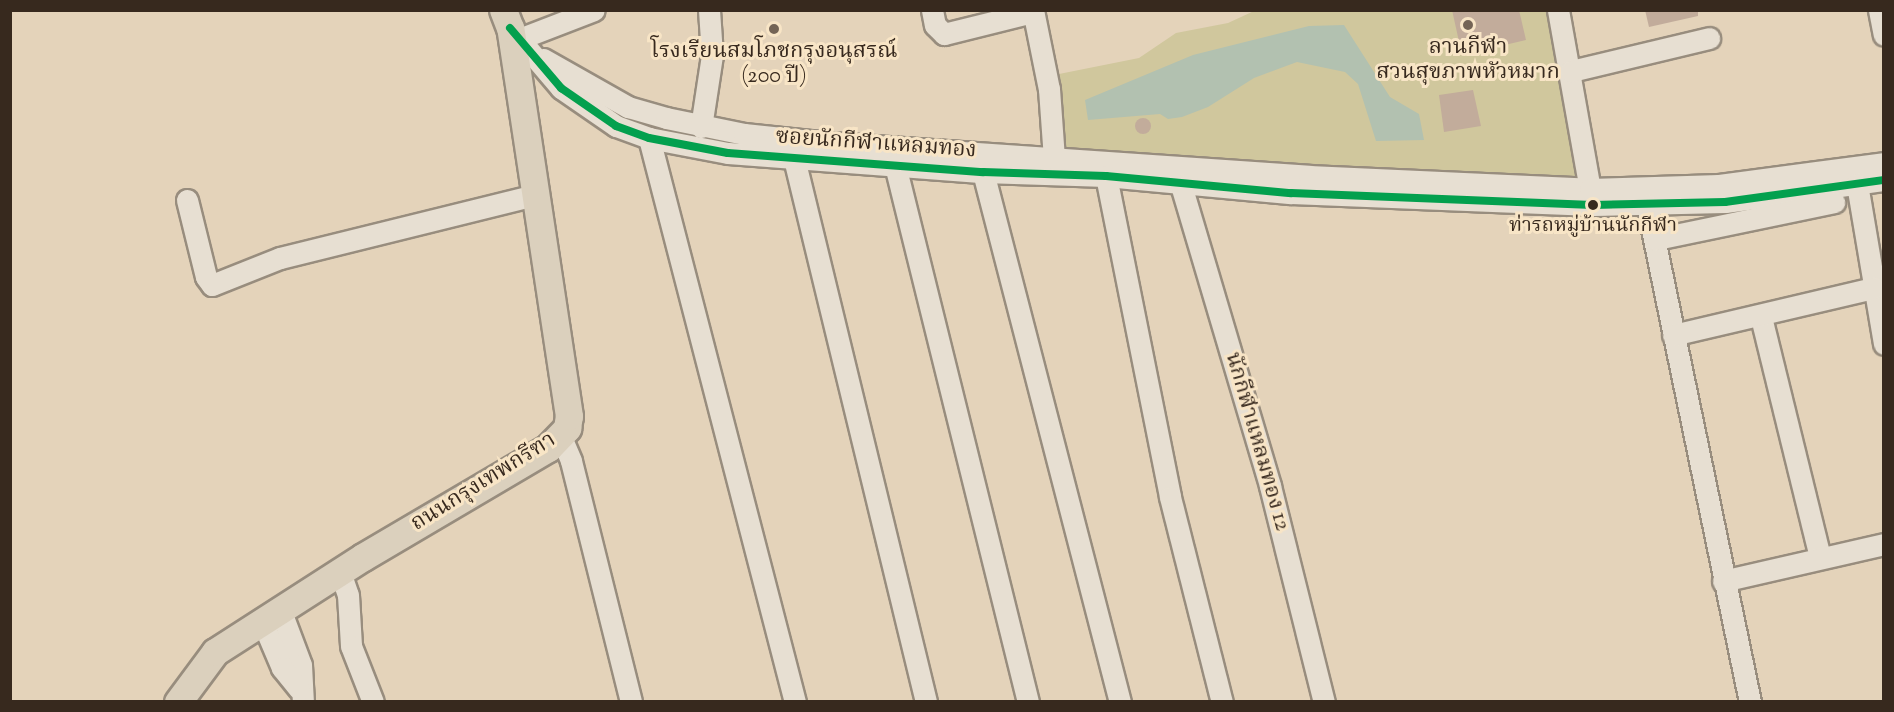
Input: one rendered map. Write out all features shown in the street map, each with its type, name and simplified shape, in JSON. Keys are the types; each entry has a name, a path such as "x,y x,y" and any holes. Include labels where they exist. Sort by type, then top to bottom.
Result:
{"main road":[{"name":"ถนนกรุงเทพกรีฑา","path":"178,702 215,652 340,572 561,437 569,416 535,195 516,33"}],"street":[{"path":"516,33 594,10"},
{"path":"701,127 712,55 709,10"},
{"path":"932,10 935,25 944,34 1033,11 1047,80 1054,159"},
{"path":"1558,10 1571,71 1592,197"},
{"path":"1879,10 1884,35"},
{"name":"ซอยนักกีฬาแหลมทอง","path":"516,33 628,107 792,149 896,165 984,172 1106,176 1181,185 1291,193 1592,197 1719,186 1884,163"},
{"name":"ซอยนักกีฬาแหลมทอง","path":"516,33 561,88 584,107 616,126 649,138 728,153 792,149 1054,159 1592,197 1647,205 1761,199 1884,180"},
{"path":"1571,71 1709,38"},
{"path":"649,138 795,702"},
{"path":"792,149 926,702"},
{"path":"896,165 1028,702"},
{"path":"984,172 1120,702"},
{"path":"1106,176 1170,497 1221,702"},
{"path":"1857,184 1884,344"},
{"name":"นักกีฬาแหลมทอง 12","path":"1181,185 1270,486 1324,702"},
{"path":"187,200 206,277 212,285 280,258 535,195"},
{"path":"1656,240 1833,202"},
{"path":"1647,205 1656,240 1672,335 1750,702"},
{"path":"1672,335 1761,317 1874,288"},
{"path":"1761,317 1820,558"},
{"path":"561,437 571,461 631,702"},
{"path":"1723,581 1884,544"},
{"path":"340,572 348,595 351,646 373,702"},
{"path":"271,615 282,668 301,695"}],"shaded area":[{"path":"1254,11 1558,11 1590,189 1054,159 1054,75 1139,58 1176,33 1228,23"},
{"path":"1344,25 1390,97 1419,114 1424,140 1376,141 1358,84 1345,72 1297,62 1254,78 1208,107 1182,117 1168,119 1160,114 1088,120 1085,100 1193,55 1309,26"}],"building":[{"path":"1452,10 1519,10 1526,40 1462,55"},
{"path":"1645,10 1698,10 1698,16 1649,27"},
{"path":"1473,90 1481,126 1444,132 1439,95"},
{"path":"1143,118 1149,120 1151,126 1149,132 1143,134 1137,132 1135,126 1137,120"}],"transit line":[{"path":"510,28 561,88 616,126 649,138 728,153 983,172 1106,176 1291,193 1593,205 1725,202 1884,180"}],"place":[{"name":"ลานกีฬา สวนสุขภาพหัวหมาก","path":"1468,25"},
{"name":"โรงเรียนสมโภชกรุงอนุสรณ์ (200 ปี)","path":"774,29"},
{"name":"ท่ารถหมู่บ้านนักกีฬา","path":"1593,205"}]}
